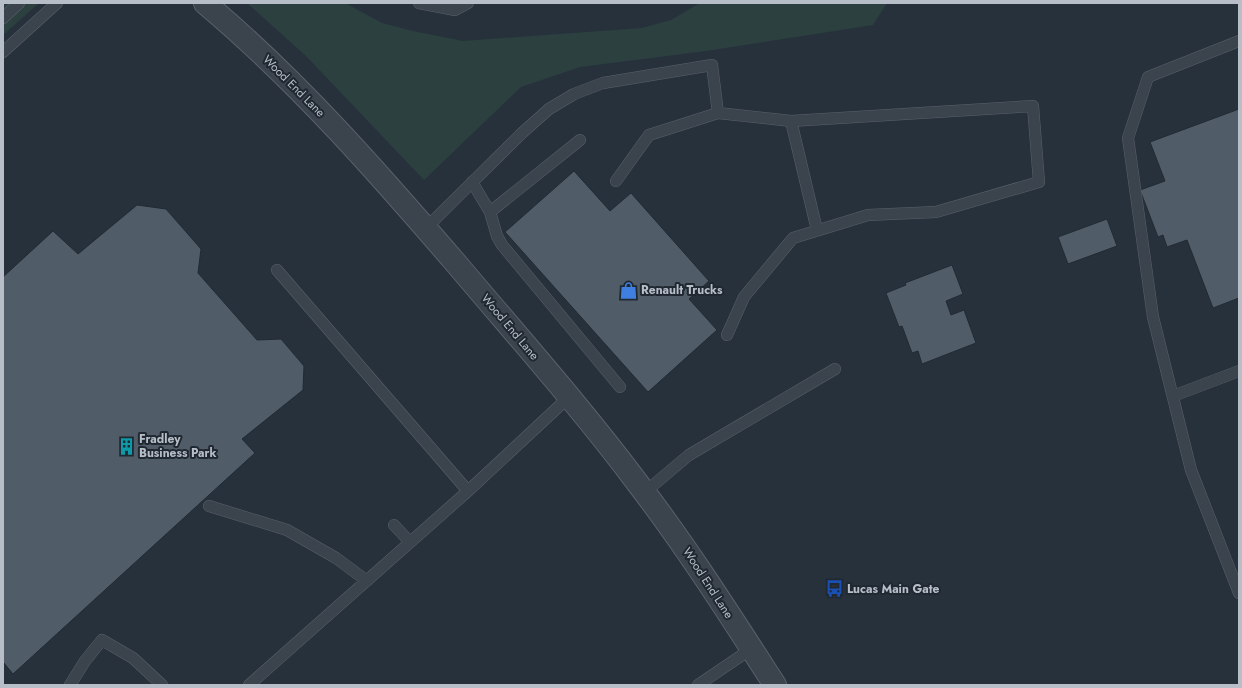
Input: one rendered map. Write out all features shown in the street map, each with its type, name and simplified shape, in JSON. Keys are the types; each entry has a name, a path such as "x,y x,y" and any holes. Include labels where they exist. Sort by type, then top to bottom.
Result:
{"street":[{"name":"Wood End Lane","path":"206,3 275,66 329,120 426,228 569,396 645,492 682,544 775,685"}],"lane":[{"path":"3,18 19,3"},
{"path":"3,52 57,3"},
{"path":"419,3 455,10 468,3"},
{"path":"1239,41 1148,77 1128,138 1153,317 1190,470 1239,593"},
{"path":"426,228 522,133 549,109 574,94 603,83 712,65 718,113"},
{"path":"616,180 649,135 718,113 791,121 1033,106 1039,182 936,212 868,215 793,238 744,297 727,335"},
{"path":"791,121 818,230"},
{"path":"490,212 580,140"},
{"path":"472,182 490,212 497,236 502,245 620,387"},
{"path":"277,270 468,491"},
{"path":"645,492 689,455 836,370"},
{"path":"1172,396 1239,371"},
{"path":"249,685 468,491 569,396"},
{"path":"209,506 287,530 336,558 367,581"},
{"path":"394,525 410,542"},
{"path":"70,685 85,661 102,640 133,658 162,685"},
{"path":"698,685 752,649"}],"green space":[{"path":"3,3 39,3 3,35"},
{"path":"247,3 345,3 382,23 463,41 642,28 671,20 700,3 887,3 873,25 706,51 580,67 521,87 424,180 306,56"}],"building":[{"path":"1239,109 1239,298 1213,308 1187,240 1167,247 1163,235 1158,237 1140,190 1165,181 1150,142"},
{"name":"Renault Trucks","path":"574,171 610,211 631,193 709,281 689,299 717,330 648,392 505,232"},
{"name":"Fradley Business Park","path":"137,205 166,209 201,249 198,273 257,340 281,339 304,366 303,390 242,439 255,453 13,674 3,662 3,277 53,231 78,254"},
{"path":"1107,219 1117,246 1068,264 1058,237"},
{"path":"952,265 963,294 946,301 951,315 964,310 976,343 922,364 918,351 912,353 902,326 899,327 886,293 906,285 905,283"}],"place":[{"name":"Renault Trucks","path":"628,290"},
{"name":"Fradley Business Park","path":"126,446"},
{"name":"Lucas Main Gate","path":"834,589"}]}
